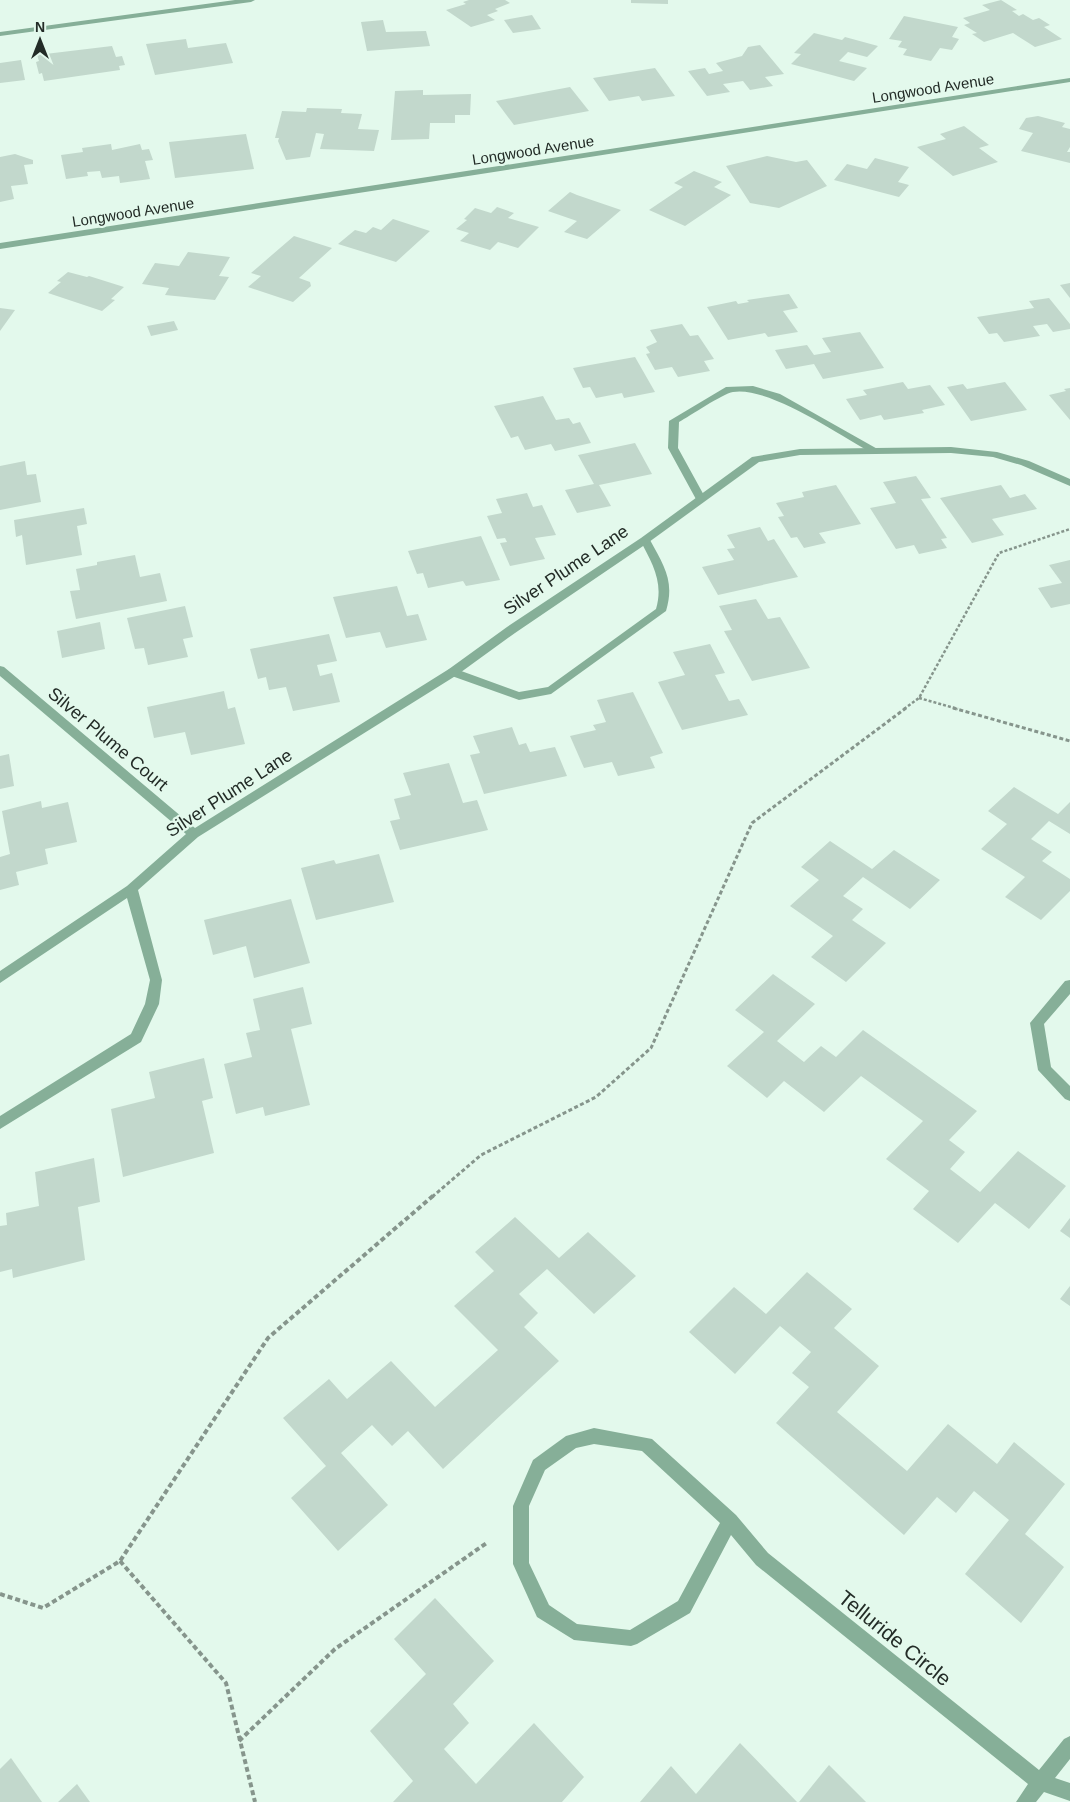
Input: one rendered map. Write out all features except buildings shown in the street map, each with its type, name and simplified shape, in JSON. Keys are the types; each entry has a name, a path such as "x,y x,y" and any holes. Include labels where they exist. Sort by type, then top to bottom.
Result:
{"street":[{"path":"0,34 251,0"},
{"name":"Longwood Avenue","path":"0,246 1070,80"},
{"path":"702,499 673,448 674,421 728,389 753,389 777,396 876,451"},
{"name":"Silver Plume Lane","path":"0,978 131,889 194,834 453,672 510,630 645,540 756,459 800,452 951,450 993,454 1025,464 1070,483"},
{"path":"453,672 519,696 551,690 660,611 666,597 666,579 645,540"},
{"name":"Silver Plume Court","path":"0,670 194,834"},
{"path":"0,1123 136,1038 152,1004 156,980 131,889"},
{"path":"1070,985 1037,1022 1045,1070 1070,1095"},
{"name":"Telluride Circle","path":"730,1521 684,1607 631,1638 574,1632 543,1611 521,1564 521,1506 538,1465 572,1441 594,1436 646,1444 730,1521 762,1559 1040,1782"},
{"path":"1025,1802 1070,1745"},
{"path":"1040,1782 1070,1792"}],"path":[{"path":"0,1594 43,1608 120,1561 268,1338 482,1155 596,1097 651,1048 752,823 919,698 999,553 1070,530"},
{"path":"919,698 1070,741"},
{"path":"239,1741 335,1649 495,1537"},
{"path":"120,1561 226,1683 255,1802"}]}
